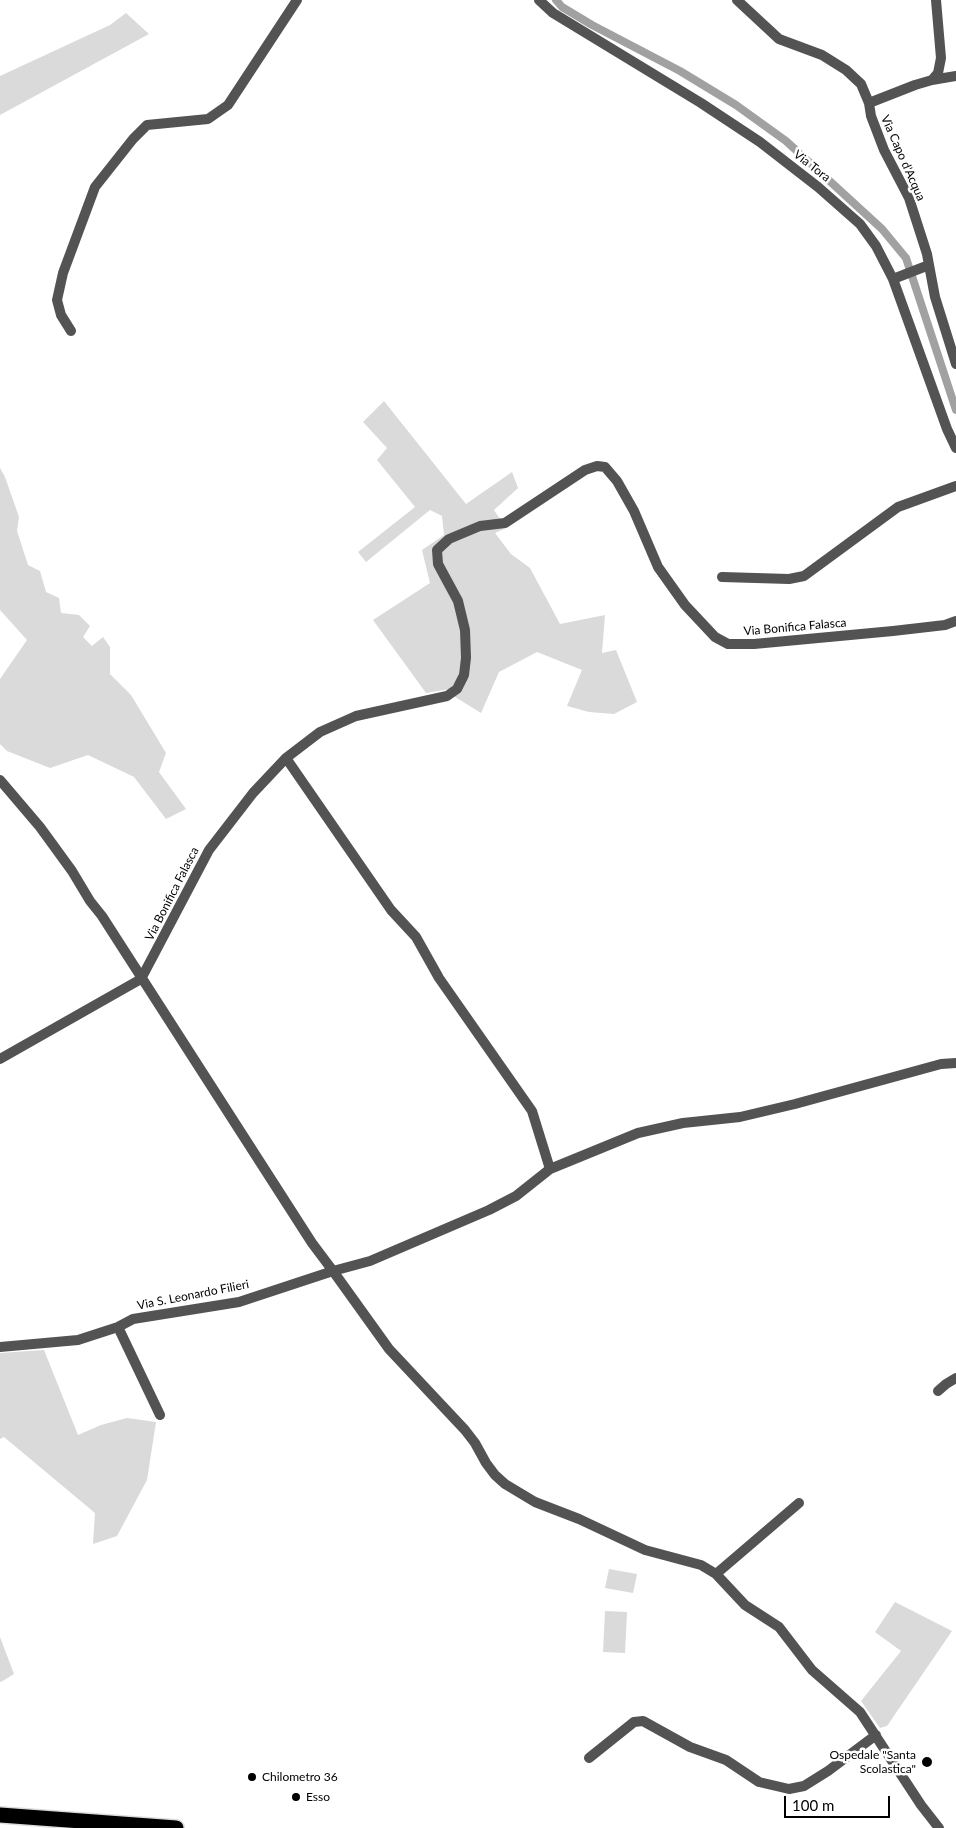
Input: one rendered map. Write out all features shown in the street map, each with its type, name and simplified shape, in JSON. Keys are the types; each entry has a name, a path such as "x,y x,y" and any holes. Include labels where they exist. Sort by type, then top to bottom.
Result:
{"highway":[{"path":"0,1816 176,1828"}],"street":[{"path":"71,331 60,315 57,300 63,273 95,188 146,125 208,119 228,105 297,0"},
{"name":"Via Tora","path":"539,0 553,13 701,103 753,138 818,186 860,224 876,246 895,279 947,430 956,448"},
{"name":"Via Capo d'Acqua","path":"737,0 779,39 822,55 846,70 861,84 884,150 908,198 927,254 926,267 956,364"},
{"path":"932,80 938,73 941,58 936,0"},
{"path":"869,103 932,80 956,76"},
{"path":"895,279 926,267"},
{"name":"Via Bonifica Falasca","path":"141,979 208,850 253,793 286,758 320,732 356,716 447,696 457,690 464,675 466,658 465,630 458,601 438,564 437,550 449,539 480,526 505,523 585,470 597,466 606,467 617,481 634,511 658,567 685,605 715,637 728,644 754,644 893,631 945,625 956,621"},
{"path":"722,577 789,579 804,576 898,507 956,486"},
{"path":"286,758 391,910 416,937 439,978 532,1111 550,1169"},
{"path":"0,780 40,827 72,871 312,1243 389,1349 465,1430 495,1475 535,1502 579,1519 646,1550 701,1565 716,1574 745,1605 779,1627 808,1665 856,1707 921,1805 939,1828"},
{"path":"0,1059 141,979"},
{"name":"Via S. Leonardo Filieri","path":"0,1347 78,1340 133,1320 239,1302 333,1271 370,1261 489,1210 516,1196 550,1169 638,1134 682,1123 740,1117 941,1064 956,1063"},
{"path":"118,1327 160,1415"},
{"path":"938,1391 956,1378"},
{"path":"716,1574 799,1502"},
{"path":"589,1758 634,1722 643,1721 690,1747 726,1760 759,1782 789,1789 804,1786 828,1771 876,1735"}],"shaded area":[{"path":"126,13 149,34 0,115 0,76 110,25"},
{"path":"384,401 466,504 512,472 518,488 494,510 506,528 495,533 511,554 530,568 560,624 605,615 602,653 616,650 637,702 614,714 589,712 567,706 582,670 537,652 499,672 481,713 455,697 450,689 426,693 373,620 430,583 422,550 444,535 442,516 430,510 366,562 358,552 415,507 377,460 387,448 363,422"},
{"path":"0,468 19,517 17,531 28,565 40,571 46,592 59,598 61,613 79,615 90,626 83,637 92,646 103,637 110,647 110,674 131,695 166,753 159,772 186,809 166,819 134,777 88,755 50,768 7,751 0,744 0,679 27,640 0,610"},
{"path":"44,1350 78,1435 101,1425 127,1418 156,1422 147,1480 117,1536 93,1544 95,1513 4,1437 0,1439 0,1353"},
{"path":"609,1569 637,1574 633,1593 605,1588"},
{"path":"895,1602 952,1631 887,1726 880,1728 861,1701 901,1651 875,1632"},
{"path":"605,1611 627,1612 625,1653 603,1652"},
{"path":"0,1637 14,1674 1,1682 0,1681"}],"waterway":[{"path":"556,0 562,7 592,25 680,71 736,105 786,141 882,229 906,258 956,410"}],"place":[{"name":"Ospedale \"Santa Scolastica\"","path":"927,1762"},
{"name":"Chilometro 36","path":"252,1777"},
{"name":"Esso","path":"296,1797"}]}
